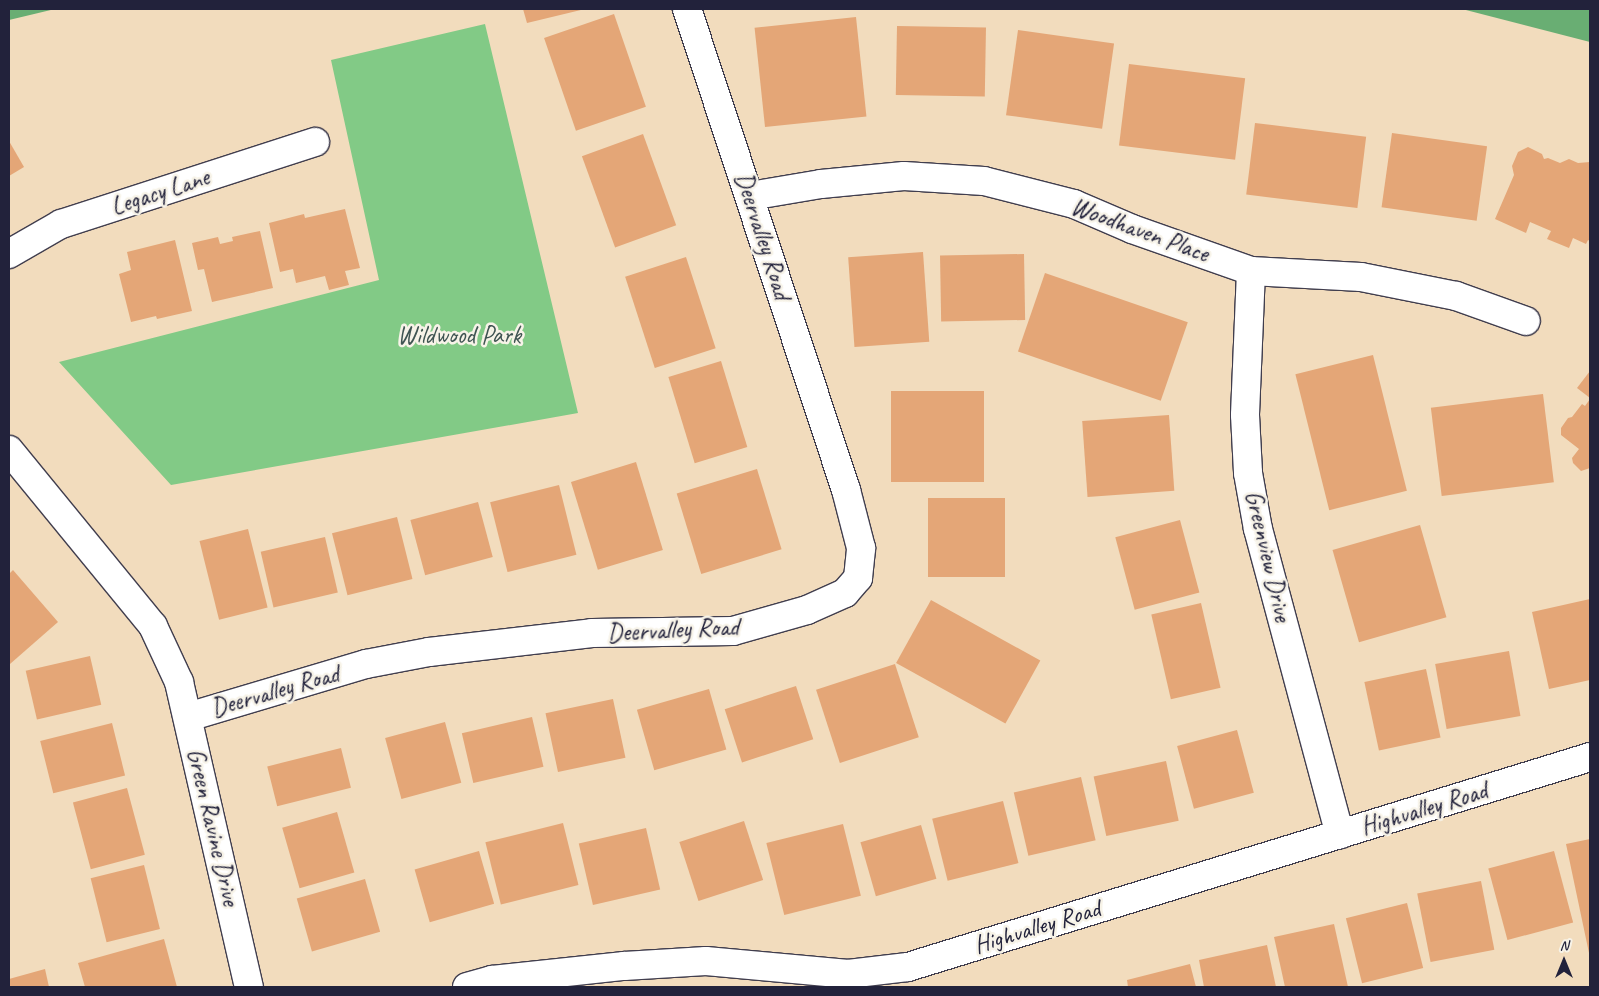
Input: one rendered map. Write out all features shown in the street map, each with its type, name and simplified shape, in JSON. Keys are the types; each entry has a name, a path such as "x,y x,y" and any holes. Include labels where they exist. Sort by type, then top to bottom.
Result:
{"street":[{"name":"Deervalley Road","path":"188,717 366,664 420,654 592,633 733,632 807,610 845,594 858,578 861,548 846,490 687,9"},
{"name":"Legacy Lane","path":"9,254 62,224 315,142"},
{"name":"Woodhaven Place","path":"750,196 821,184 904,176 984,181 1074,204 1132,229 1251,271 1361,277 1456,296 1526,321"},
{"name":"Greenview Drive","path":"1251,271 1245,414 1248,473 1258,530 1340,834"},
{"name":"Green Ravine Drive","path":"10,452 153,626 179,682 249,987"},
{"name":"Highvalley Road","path":"467,987 492,980 624,966 706,960 848,974 908,967 1590,757"}],"green space":[{"path":"9,9 55,9 9,20"},
{"path":"1462,9 1590,9 1590,42"},
{"name":"Wildwood Park","path":"485,24 578,413 171,485 59,362 379,280 331,60"}],"building":[{"path":"523,9 585,9 527,23"},
{"path":"614,14 646,107 576,131 544,38"},
{"path":"856,17 866,116 765,127 755,28"},
{"path":"897,26 986,28 985,97 896,95"},
{"path":"1018,30 1114,43 1102,129 1006,115"},
{"path":"1129,64 1245,78 1235,160 1119,145"},
{"path":"1255,123 1366,137 1357,208 1246,194"},
{"path":"1392,133 1487,146 1477,221 1382,207"},
{"path":"643,134 676,225 615,247 582,156"},
{"path":"9,141 24,167 9,176"},
{"path":"1528,147 1542,154 1544,159 1548,158 1560,163 1569,159 1578,163 1590,162 1590,241 1588,240 1586,244 1573,238 1569,248 1547,239 1551,231 1530,222 1526,233 1495,219 1514,175 1512,166 1518,152"},
{"path":"345,209 360,268 345,271 349,285 329,290 325,276 296,283 293,269 280,272 269,223 304,214 305,218"},
{"path":"260,231 273,288 212,302 204,269 198,270 192,243 218,237 220,244 233,241 232,237"},
{"path":"175,240 192,311 157,319 156,316 131,322 119,274 131,270 127,252"},
{"path":"923,252 929,342 854,347 848,257"},
{"path":"1024,254 1025,320 941,321 940,255"},
{"path":"686,257 716,348 655,368 625,277"},
{"path":"1045,273 1188,322 1161,401 1018,351"},
{"path":"1373,355 1407,491 1329,510 1295,374"},
{"path":"721,361 747,447 695,463 668,377"},
{"path":"1590,371 1590,398 1577,388"},
{"path":"891,391 984,391 984,482 891,482"},
{"path":"1543,394 1554,482 1442,496 1431,408"},
{"path":"1590,399 1590,468 1581,471 1573,463 1572,458 1579,449 1561,435 1561,428 1582,404 1585,406"},
{"path":"1169,415 1174,491 1088,497 1082,421"},
{"path":"636,462 663,550 598,570 571,482"},
{"path":"757,469 782,549 701,574 677,494"},
{"path":"559,485 576,555 508,572 490,502"},
{"path":"928,498 1005,498 1005,577 928,577"},
{"path":"478,502 493,557 425,575 410,520"},
{"path":"397,517 412,579 347,595 332,533"},
{"path":"1180,520 1199,592 1135,610 1115,537"},
{"path":"1420,525 1446,617 1359,642 1333,550"},
{"path":"248,529 268,608 219,620 199,541"},
{"path":"325,537 338,593 274,607 261,552"},
{"path":"13,570 58,622 10,664 9,574"},
{"path":"1590,599 1590,680 1549,689 1532,612"},
{"path":"931,600 1040,661 1005,724 896,663"},
{"path":"1201,603 1221,688 1171,699 1151,614"},
{"path":"1509,651 1520,716 1447,729 1435,664"},
{"path":"90,656 101,705 37,720 26,671"},
{"path":"895,664 919,737 840,763 816,690"},
{"path":"1426,669 1441,737 1379,751 1364,682"},
{"path":"796,686 813,739 742,762 725,709"},
{"path":"709,689 726,750 654,770 637,710"},
{"path":"613,699 625,758 558,772 546,713"},
{"path":"532,717 543,767 473,783 462,733"},
{"path":"445,722 461,783 401,799 385,738"},
{"path":"112,723 125,775 53,793 40,741"},
{"path":"1237,730 1254,793 1194,809 1177,746"},
{"path":"341,748 351,788 277,806 267,766"},
{"path":"1166,761 1179,821 1106,836 1094,776"},
{"path":"1081,777 1096,840 1028,856 1014,793"},
{"path":"127,788 145,855 91,869 73,802"},
{"path":"1003,801 1018,863 948,881 932,819"},
{"path":"337,812 354,873 300,888 282,828"},
{"path":"744,821 763,880 698,901 679,842"},
{"path":"563,823 578,885 501,904 485,842"},
{"path":"843,824 861,896 784,915 766,843"},
{"path":"921,825 936,879 876,896 860,842"},
{"path":"646,828 660,889 593,905 579,844"},
{"path":"1590,839 1590,953 1589,953 1566,844"},
{"path":"479,851 494,904 430,922 415,869"},
{"path":"1554,851 1573,922 1507,940 1488,869"},
{"path":"144,865 160,929 107,942 91,878"},
{"path":"365,879 380,932 312,951 297,899"},
{"path":"1481,881 1494,950 1431,962 1417,893"},
{"path":"1407,903 1423,968 1362,983 1346,918"},
{"path":"1334,924 1348,987 1285,987 1274,937"},
{"path":"164,939 177,987 85,987 78,963"},
{"path":"1267,945 1276,987 1204,987 1199,960"},
{"path":"1190,964 1196,987 1128,987 1127,980"},
{"path":"45,969 49,987 9,987 9,979"}]}
